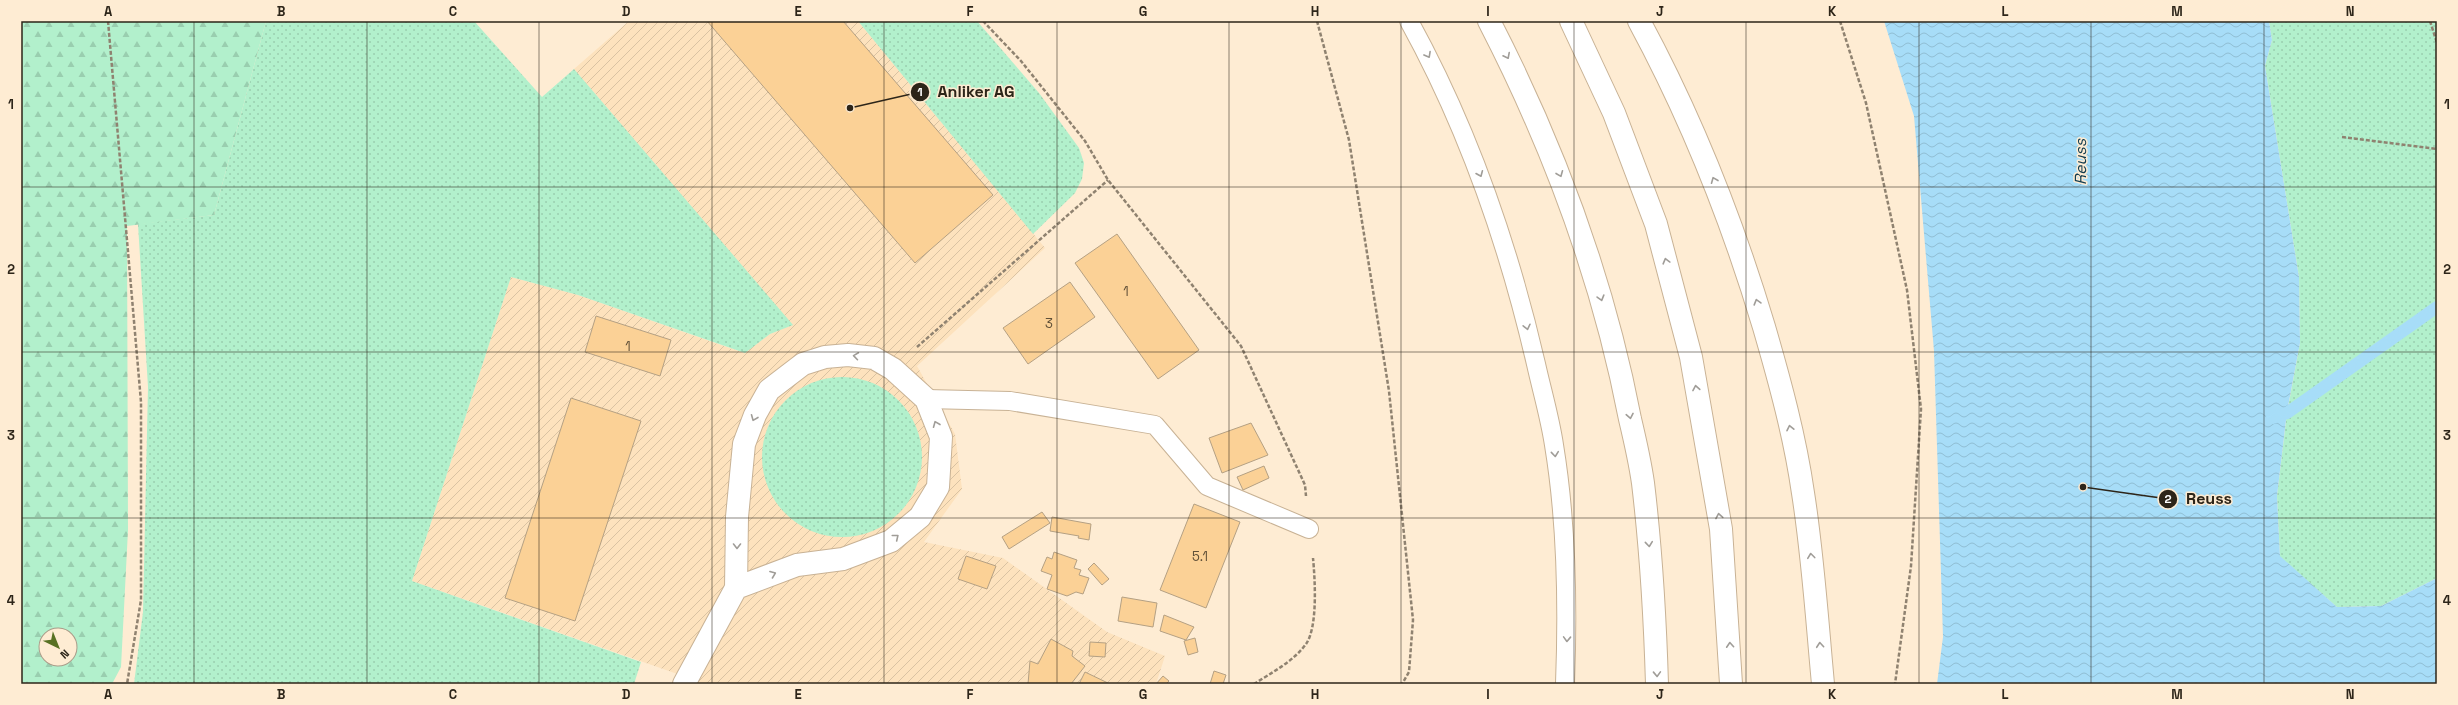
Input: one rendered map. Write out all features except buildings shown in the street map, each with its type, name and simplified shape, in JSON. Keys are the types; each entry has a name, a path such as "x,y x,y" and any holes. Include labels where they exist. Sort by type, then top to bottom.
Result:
{"main road":[{"path":"1489,21 1521,82 1562,178 1586,248 1622,377 1643,482 1654,586 1657,684"},
{"path":"1571,21 1614,114 1656,224 1691,357 1721,529 1732,684"},
{"path":"1639,21 1658,56 1704,154 1750,280 1782,389 1803,493 1815,595 1823,684"},
{"path":"684,684 736,588 737,517 744,444 755,415 769,390 803,364 825,357 848,355 874,358 892,369 926,399 941,437 938,487 920,517 891,541 843,559 797,565 736,588"}],"lane":[{"path":"1409,21 1438,72 1488,194 1518,289 1554,445 1568,600 1565,684"},
{"path":"926,399 1010,400 1155,424 1207,486 1309,529"}],"path":[{"path":"108,21 141,402 141,600 127,684"},
{"path":"983,21 1021,60 1085,141 1108,180 1241,346 1305,485 1314,567 1314,618 1307,644 1288,661 1254,684"},
{"path":"1317,21 1349,140 1389,391 1413,620 1409,672 1402,684"},
{"path":"1840,21 1866,103 1907,290 1921,409 1911,566 1895,684"},
{"path":"2430,21 2437,43"},
{"path":"2342,137 2437,149"},
{"path":"913,351 1108,180"}],"shaded area":[{"path":"629,21 858,21 1045,248 917,366 955,434 962,489 924,542 1003,558 1107,632 1165,656 1156,684 684,684 686,677 412,581 511,277 578,295 744,353 770,334 792,325 574,69"}],"green space":[{"path":"21,21 266,21 214,215 127,226 128,530 121,667 112,684 21,684"},
{"path":"266,21 474,21 542,97 574,69 793,325 770,334 745,353 578,295 511,277 412,581 641,662 634,684 134,684 143,612 148,387 138,224 214,215"},
{"path":"858,21 977,21 1039,93 1079,148 1084,163 1082,179 1075,193 1033,234"},
{"path":"2269,21 2437,21 2437,578 2381,606 2337,607 2280,557 2277,496 2287,413 2300,343 2299,277 2265,66 2272,40"},
{"path":"850,377 865,380 880,386 899,400 909,412 916,426 921,441 921,473 916,488 909,502 899,514 887,524 865,534 850,537 834,537 819,534 797,524 785,514 775,502 763,473 762,449 765,434 775,412 785,400 797,390 826,378"}],"water":[{"path":"1884,21 2269,21 2272,40 2265,66 2299,277 2300,343 2287,412 2277,496 2280,556 2337,607 2381,606 2437,578 2437,684 1937,684 1943,637 1934,351 1914,116"}],"waterway":[{"path":"2272,418 2287,413 2437,307"}],"place":[{"name":"Anliker AG","path":"850,108"},
{"name":"Reuss","path":"2083,487"}]}
